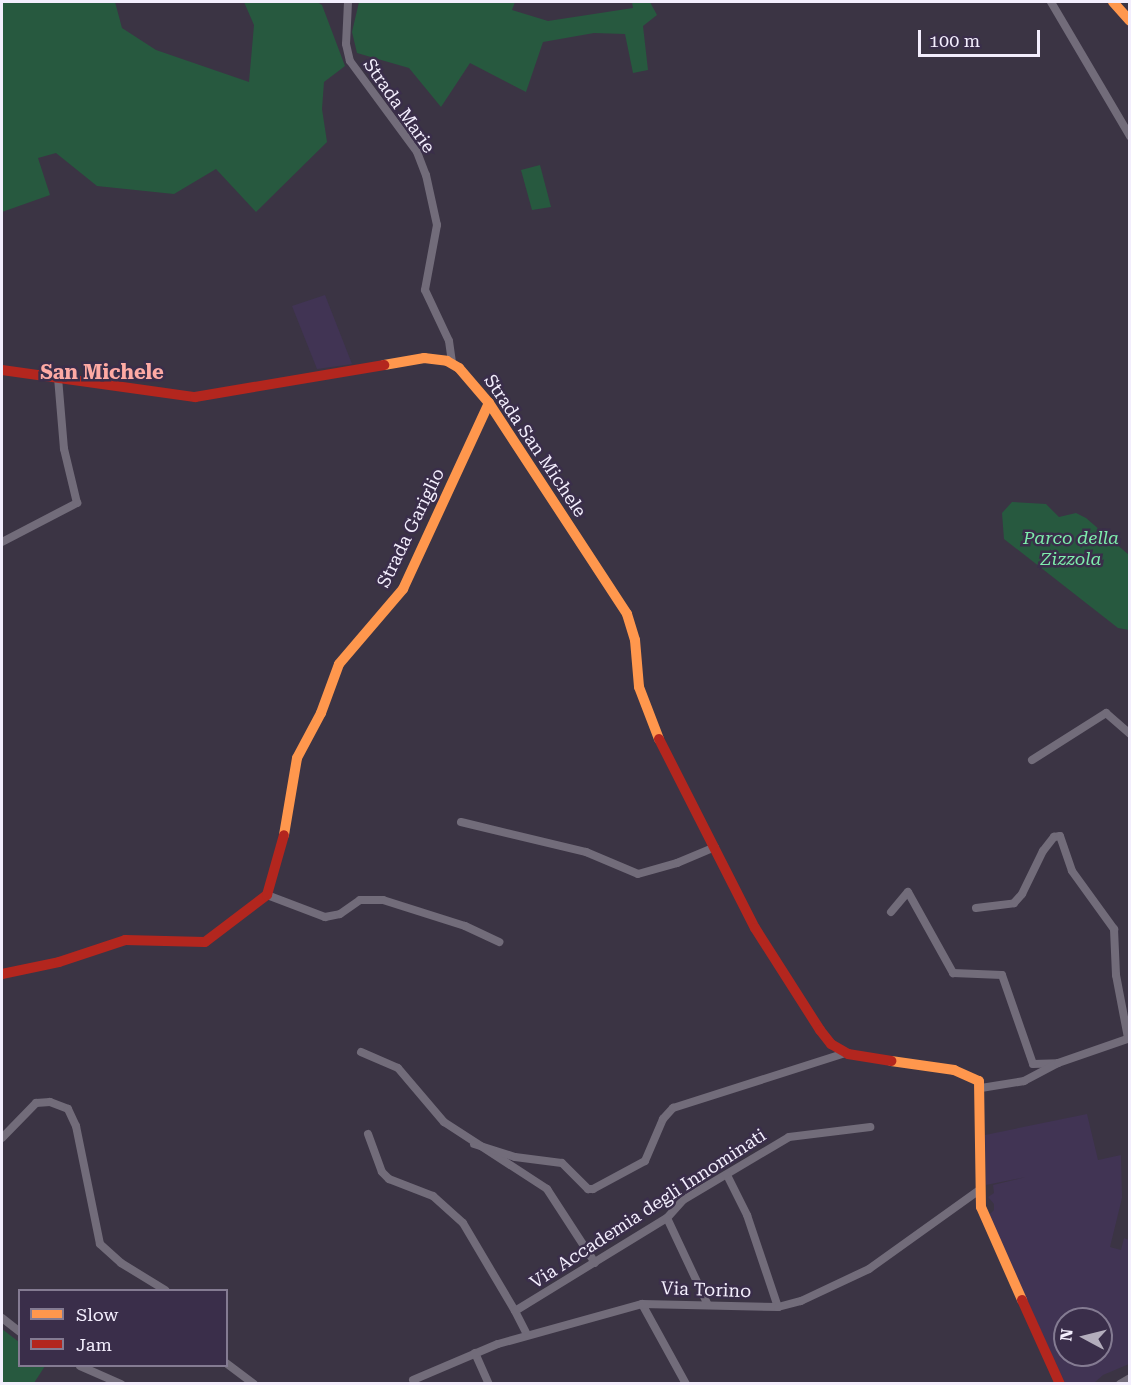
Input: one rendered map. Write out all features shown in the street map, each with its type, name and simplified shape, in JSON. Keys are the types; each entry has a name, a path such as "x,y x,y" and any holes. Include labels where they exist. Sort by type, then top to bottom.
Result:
{"street":[{"name":"Strada Marie","path":"348,2 346,44 350,61 417,152 426,175 437,225 425,290 449,341 452,363"},
{"path":"1051,2 1130,136"},
{"path":"1113,2 1130,21"},
{"path":"2,370 195,397 424,358 452,363"},
{"name":"Strada San Michele","path":"452,363 489,403 627,615 633,630 642,698 760,938 820,1030 844,1053"},
{"path":"2,542 77,503 64,449 58,378"},
{"name":"Strada Gariglio","path":"267,895 281,852 297,758 321,713 339,664 403,589 489,403"},
{"path":"1032,760 1106,713 1130,734"},
{"path":"461,822 586,852 638,874 677,863 715,847"},
{"path":"976,908 1014,903 1022,894 1043,851 1054,837 1060,836 1072,871 1114,929 1116,975 1129,1038 1058,1063 1024,1081 981,1088"},
{"path":"891,912 908,892 953,973 1002,975 1033,1064 1058,1063"},
{"path":"2,974 59,962 125,940 205,942 267,895 325,917 340,914 360,900 383,900 465,926 499,942"},
{"path":"361,1052 398,1068 444,1122 474,1144 547,1189 595,1263"},
{"path":"474,1144 515,1157 562,1163 588,1189 593,1189 645,1161 663,1119 673,1108 844,1053 964,1073 977,1079 981,1088 978,1191 985,1221 1060,1383"},
{"path":"2,1138 36,1103 50,1101 68,1109 76,1126 100,1244 121,1263 163,1289"},
{"name":"Via Accademia degli Innominati","path":"515,1311 667,1218 683,1200 789,1137 870,1127"},
{"name":"Via Accademia degli Innominati","path":"368,1134 382,1172 389,1179 434,1196 463,1224 527,1335"},
{"path":"727,1175 747,1215 778,1307"},
{"name":"Via Torino","path":"413,1380 475,1353 527,1335 642,1304 778,1307 801,1301 854,1278 978,1191"},
{"path":"667,1218 708,1305"},
{"path":"642,1304 686,1383"},
{"path":"2,1318 18,1330"},
{"path":"475,1353 489,1383"},
{"path":"228,1365 254,1383"},
{"path":"85,1367 121,1383"},
{"path":"1120,1383 1130,1378"}],"shaded area":[{"path":"325,295 352,364 317,369 292,306"},
{"path":"1087,1114 1098,1160 1121,1155 1122,1198 1110,1247 1121,1250 1124,1238 1129,1240 1129,1364 1103,1375 1094,1383 1065,1383 1058,1367 1113,1367 1113,1307 1053,1307 1053,1357 988,1216 994,1210 994,1204 988,1197 994,1193 993,1185 1026,1177 986,1185 985,1135"}],"green space":[{"path":"2,2 115,2 122,28 156,50 249,82 254,25 244,2 317,2 322,5 345,66 324,82 322,109 327,142 256,212 216,169 174,194 97,186 56,153 38,158 50,195 2,212"},
{"path":"359,2 515,2 512,10 548,21 633,8 632,2 650,2 657,15 643,26 648,70 633,73 625,34 594,33 543,42 526,92 470,63 441,107 409,68 357,53 352,32"},
{"path":"540,165 551,207 532,210 521,170"},
{"name":"Parco della Zizzola","path":"1012,502 1046,504 1059,517 1076,513 1086,518 1129,555 1129,630 1118,628 1004,539 1002,513"},
{"path":"2,1329 18,1341 18,1367 44,1367 34,1383 2,1383"}],"traffic: slow":[{"path":"1113,2 1130,21"},
{"path":"384,365 424,358 447,361 459,368 489,403 627,614 635,640 639,687 659,739"},
{"path":"284,835 297,758 321,713 339,664 403,589 489,403"},
{"path":"891,1061 954,1070 979,1081 981,1207 1022,1300"}],"traffic: jam":[{"path":"2,370 195,397 384,365"},
{"path":"659,739 755,928 820,1030 831,1044 848,1054 891,1061"},
{"path":"2,974 59,962 125,940 205,942 267,895 284,835"},
{"path":"1022,1300 1060,1384"}],"district":[{"name":"San Michele","path":"102,372"}]}
